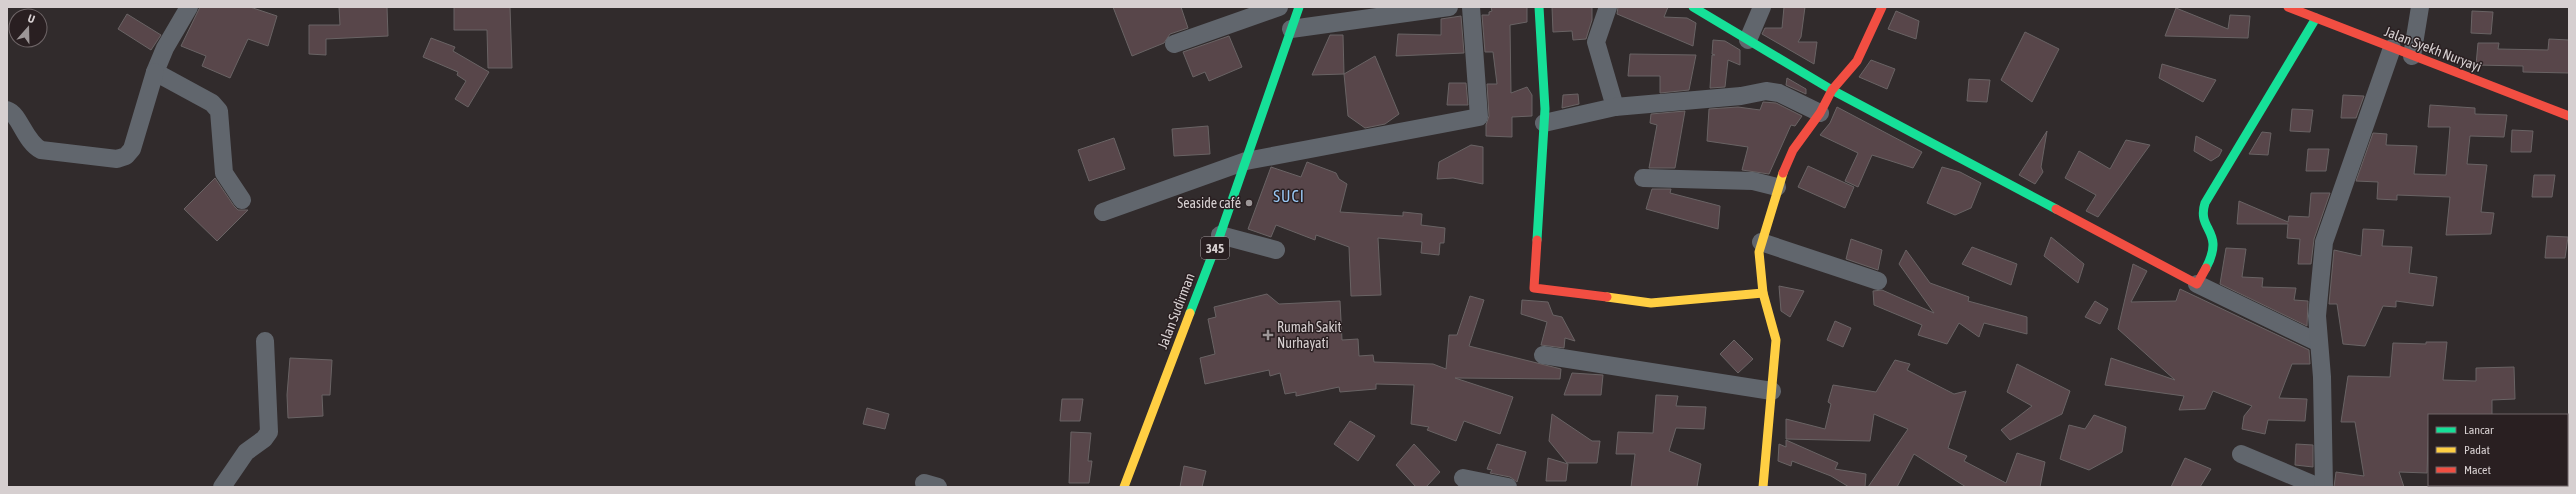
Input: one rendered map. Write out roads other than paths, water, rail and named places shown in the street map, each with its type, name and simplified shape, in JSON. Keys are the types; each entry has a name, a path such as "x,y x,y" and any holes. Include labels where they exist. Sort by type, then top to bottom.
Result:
{"street":[{"path":"7,110 10,111 32,145 49,152 117,159 126,156 132,149 155,72 165,48 189,7"},
{"path":"1174,44 1279,7"},
{"name":"Jalan Sudirman","path":"1124,487 1220,235 1299,7"},
{"path":"1291,29 1449,7"},
{"path":"1103,212 1246,161 1479,117 1471,7"},
{"path":"1539,7 1544,123 1534,288 1651,303 1763,293"},
{"path":"1608,7 1596,42 1615,107"},
{"path":"1693,7 1832,90 2196,284 2319,343"},
{"path":"1748,40 1762,7"},
{"path":"1763,487 1776,340 1763,293 1759,252 1761,242 1777,187 1793,150 1820,113 1832,90 1856,61 1882,7"},
{"name":"Jalan Syekh Nuryayi","path":"2288,7 2569,116"},
{"path":"2412,56 2420,7"},
{"path":"2196,284 2214,250 2214,239 2202,220 2204,203 2316,18"},
{"path":"2324,487 2317,301 2326,231 2392,48"},
{"path":"155,72 212,103 220,111 224,173 242,200"},
{"path":"1544,123 1615,107 1741,96 1766,91 1779,92 1820,113"},
{"path":"1643,178 1753,181 1777,187"},
{"path":"1220,235 1276,250"},
{"path":"1761,242 1878,280"},
{"path":"222,487 246,452 264,439 269,432 265,341"},
{"path":"1543,355 1772,391"},
{"path":"2241,454 2319,487"},
{"path":"1463,478 1508,487"}],"place":[{"name":"Seaside café","path":"1249,203"},
{"name":"Rumah Sakit Nurhayati","path":"1268,335"}],"district":[{"name":"SUCI","path":"1289,196"}]}
